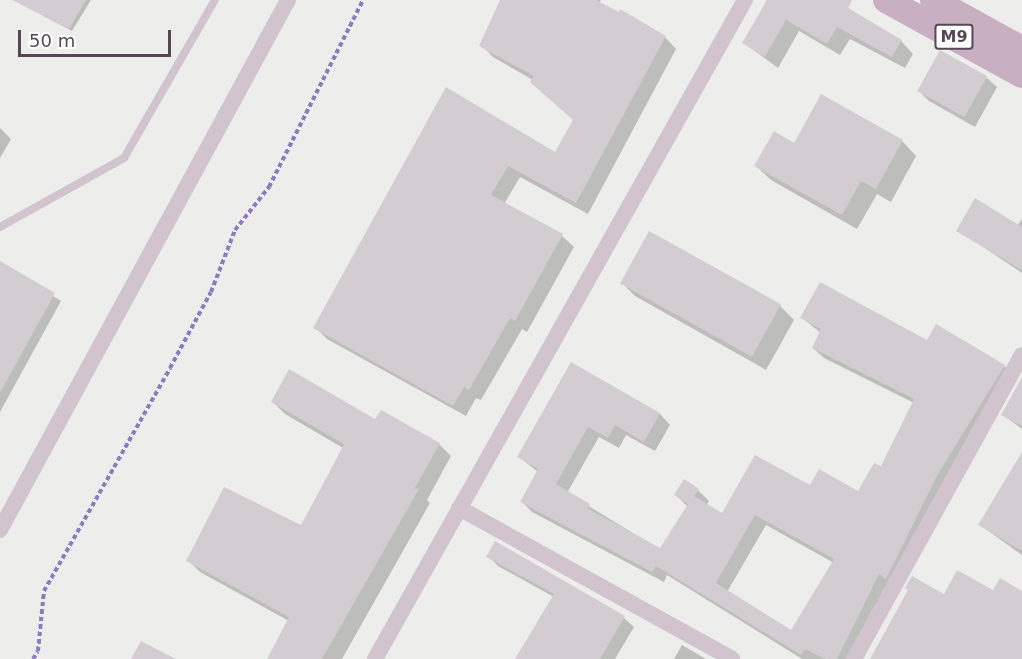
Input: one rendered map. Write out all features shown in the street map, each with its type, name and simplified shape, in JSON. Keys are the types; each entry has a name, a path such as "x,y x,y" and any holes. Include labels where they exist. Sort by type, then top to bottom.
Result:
{"main road":[{"name":"M9","path":"886,0 1022,75"},
{"name":"M9","path":"933,0 1022,49"}],"street":[{"path":"0,530 288,0"},
{"path":"375,659 745,0"},
{"path":"854,659 1022,355"},
{"path":"459,508 732,659"}],"lane":[{"path":"0,227 124,158 215,0"}],"path":[{"path":"33,659 38,651 44,591 170,368 210,292 236,230 269,187 363,0"}],"building":[{"path":"13,0 86,0 69,29"},
{"path":"500,0 596,0 619,12 620,9 666,36 576,203 508,166 491,195 563,234 515,321 510,318 469,390 464,387 453,406 313,328 446,87 555,152 573,120 530,82 534,76 479,46"},
{"path":"767,0 852,0 848,8 902,40 892,57 837,27 827,44 786,20 765,57 742,43"},
{"path":"940,50 987,76 964,117 917,91"},
{"path":"821,94 903,140 876,189 861,181 842,215 754,166 774,131 794,143"},
{"path":"975,198 1022,227 1022,270 956,231"},
{"path":"649,231 781,304 752,357 620,283"},
{"path":"0,261 55,293 0,393"},
{"path":"820,282 927,340 936,324 1005,365 938,474 886,579 879,574 837,659 825,659 805,649 801,655 656,566 652,572 520,502 538,469 517,457 571,362 660,413 644,442 615,425 608,438 588,427 556,484 590,504 587,508 660,548 688,504 674,495 684,479 699,489 694,496 722,513 755,455 810,485 819,469 858,491 874,463 881,466 914,399 812,348 821,329 800,318","holes":["755,515 834,559 791,630 716,583"]},
{"path":"289,369 375,419 381,410 440,443 415,488 419,489 322,659 267,659 289,617 186,561 224,487 301,525 328,475 344,444 271,402"},
{"path":"1022,377 1022,426 1001,415"},
{"path":"1022,452 1022,551 978,525"},
{"path":"495,541 625,616 600,659 515,659 554,594 486,557"},
{"path":"957,570 993,590 1000,578 1022,591 1022,659 870,659 908,590 905,588 912,576 944,594"},
{"path":"141,641 176,659 131,659"}]}
